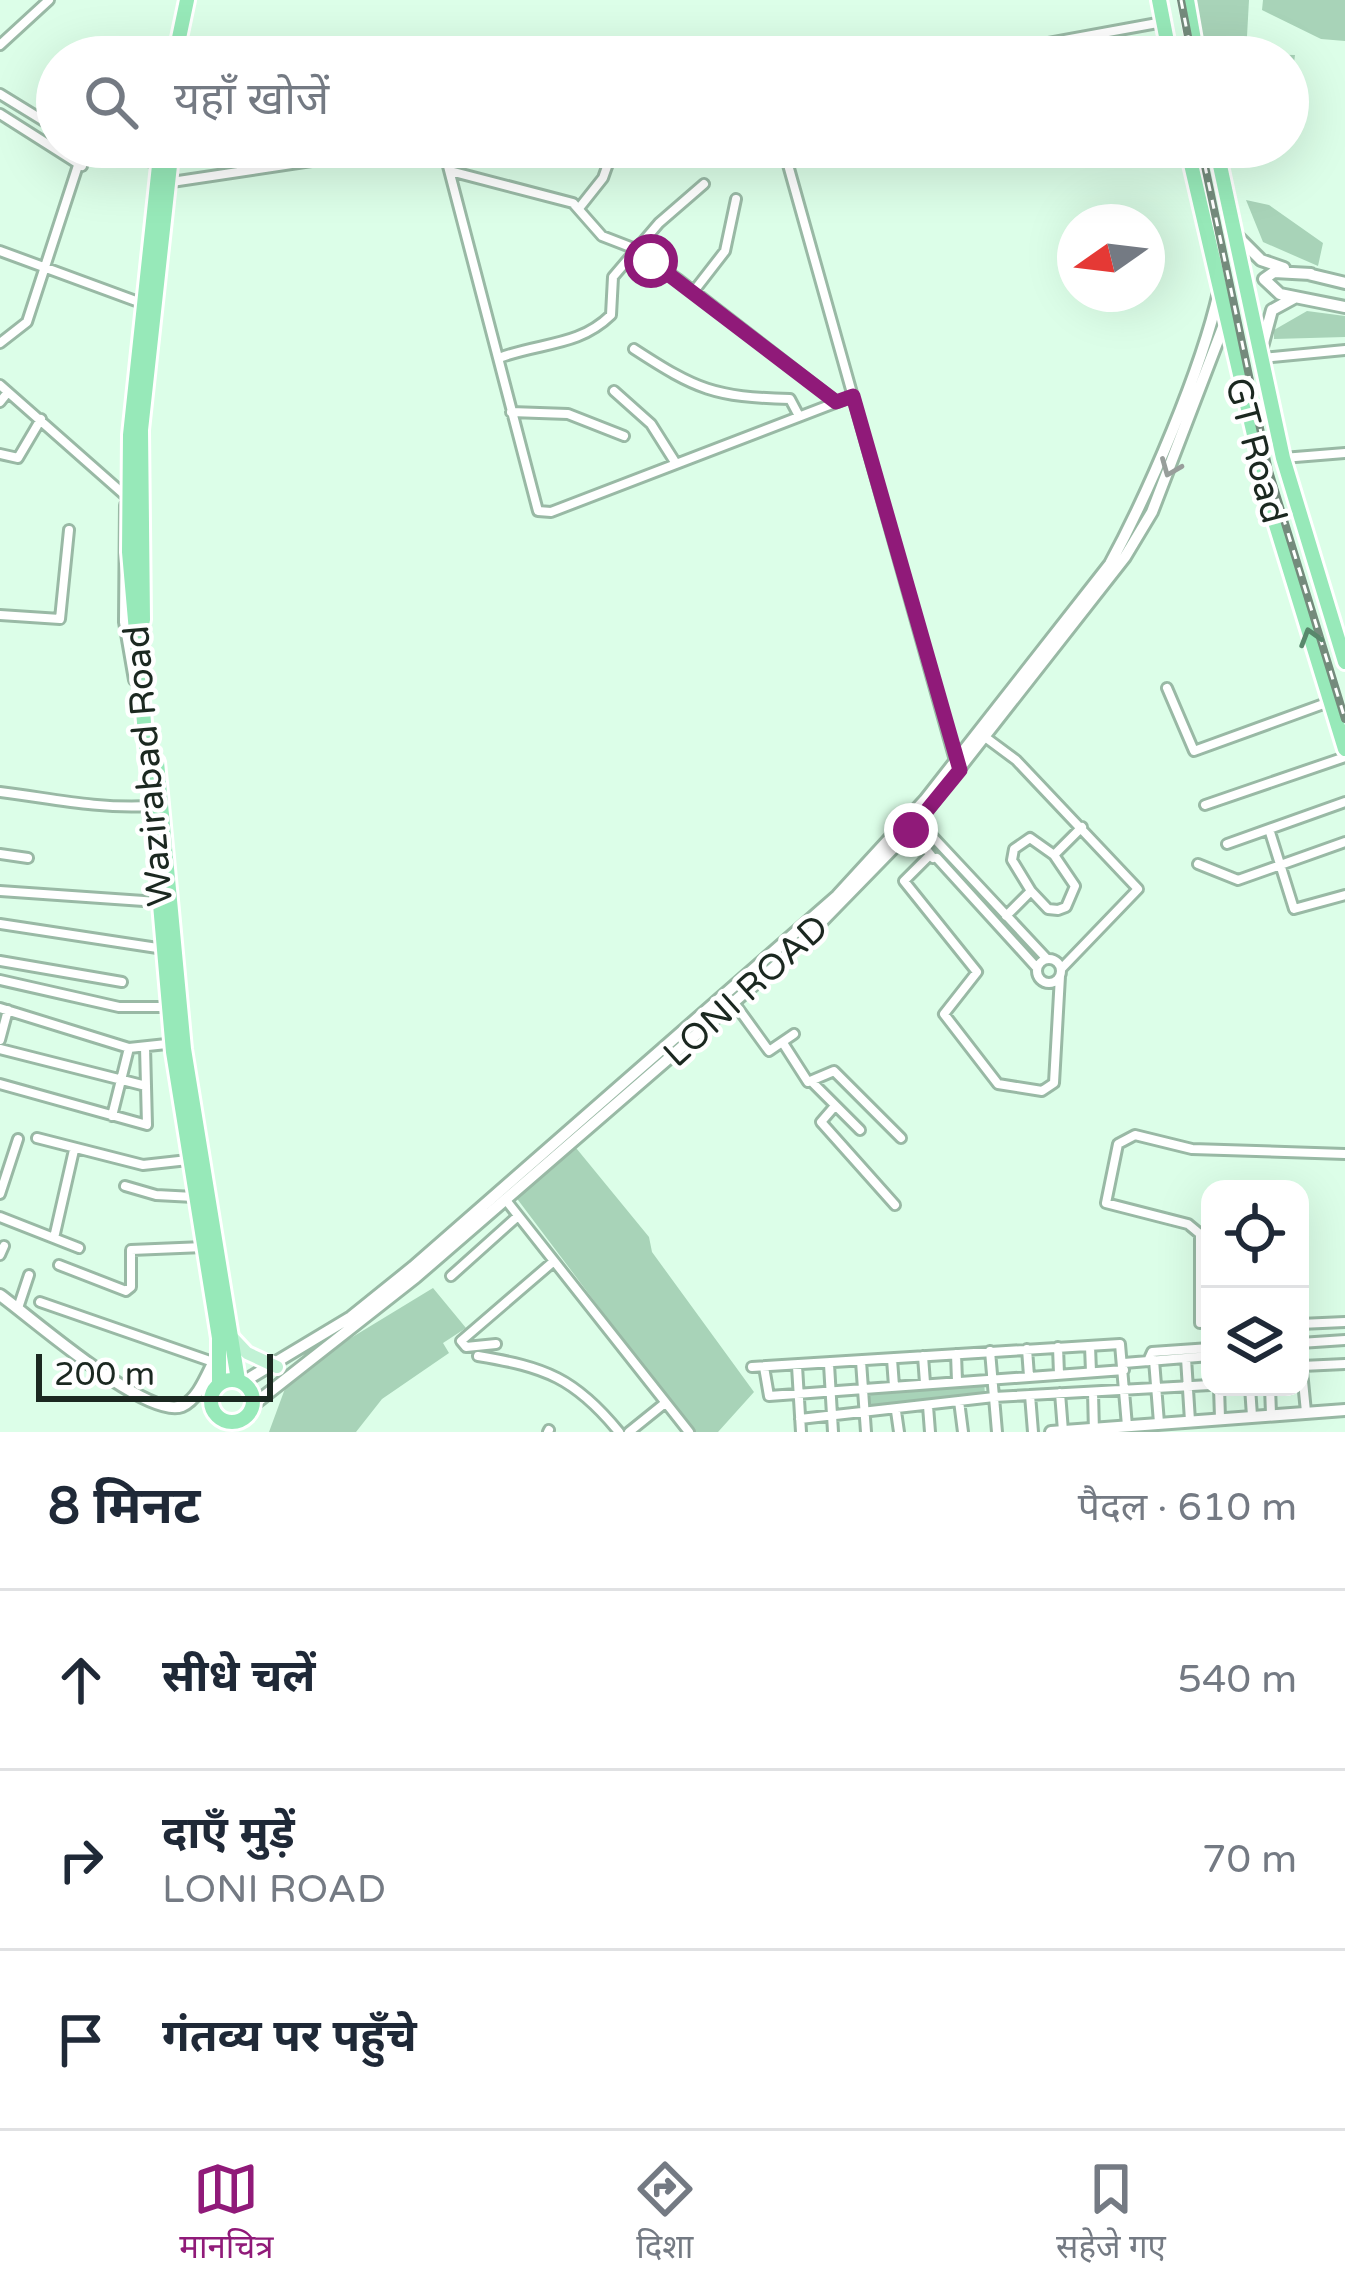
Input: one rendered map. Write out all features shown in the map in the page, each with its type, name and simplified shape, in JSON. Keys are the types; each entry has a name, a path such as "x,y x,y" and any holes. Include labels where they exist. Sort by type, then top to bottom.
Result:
{"highway":[{"path":"181,36 191,0"},
{"path":"187,36 191,0"},
{"path":"1159,0 1166,36"},
{"path":"1187,0 1193,36"},
{"name":"Wazirabad Road","path":"163,168 133,497 178,1042 195,1159 240,1381"},
{"name":"Wazirabad Road","path":"166,168 144,304 133,497 151,806 169,1006 178,1042"},
{"name":"GT Road","path":"1192,168 1272,512 1345,753"},
{"name":"GT Road","path":"1220,168 1283,458 1345,662"},
{"name":"Wazirabad Road","path":"195,1159 219,1383"},
{"path":"230,1432 210,1401 219,1383 240,1381 251,1409 249,1432"},
{"path":"218,1418 235,1422 251,1409"}],"main road":[{"path":"228,1331 248,1353 282,1368"}],"street":[{"path":"0,45 49,0"},
{"path":"1086,36 1163,22"},
{"path":"0,94 36,115"},
{"path":"9,120 23,107"},
{"path":"0,113 36,137"},
{"path":"0,343 27,322 81,168"},
{"path":"150,168 164,174 218,168"},
{"path":"448,168 534,504 544,513 853,396"},
{"path":"580,208 607,168"},
{"path":"789,168 957,766"},
{"path":"449,171 535,189 580,208 602,236 637,251 694,291 751,341 836,402"},
{"path":"499,358 539,343 560,346 592,334 611,315 613,278 658,224 704,184"},
{"path":"694,291 725,251 736,200"},
{"path":"1234,233 1261,260 1345,283"},
{"path":"0,251 144,304"},
{"path":"1311,274 1268,274 1264,279 1271,290 1294,298 1345,307"},
{"path":"1135,531 1211,327 1220,289"},
{"path":"1294,298 1272,310 1261,358 1345,350"},
{"path":"1135,531 1225,322"},
{"path":"634,349 692,386 722,395 790,399 800,416"},
{"path":"0,402 4,389 133,497"},
{"path":"614,391 651,424 675,462"},
{"path":"511,412 568,413 624,436"},
{"path":"0,454 18,458 41,419"},
{"path":"1283,458 1345,453"},
{"path":"0,614 60,619 69,530"},
{"name":"LONI ROAD","path":"406,1279 791,940 909,819 985,737 1135,531"},
{"name":"LONI ROAD","path":"282,1368 406,1279 735,1004 914,826 1053,647"},
{"path":"1167,688 1194,751 1330,701"},
{"path":"914,826 1046,983 1138,891 1016,760 985,737"},
{"path":"1205,805 1345,753"},
{"path":"0,791 26,792 40,801 94,808 151,806"},
{"path":"1227,844 1345,802"},
{"path":"1054,855 1082,827"},
{"path":"1269,829 1297,911 1345,895"},
{"path":"1030,838 1054,855 1076,886 1073,897 1058,910 1048,909 1031,891 1012,860 1014,849 1030,838"},
{"path":"1198,864 1234,880 1345,842"},
{"path":"934,851 1060,972 1054,1083 1042,1091 998,1084 944,1014 977,973 904,881 934,851"},
{"path":"0,854 28,858"},
{"path":"0,891 159,902"},
{"path":"1006,916 1031,891"},
{"path":"0,924 164,950"},
{"path":"1037,968 1047,959"},
{"path":"0,961 122,982"},
{"path":"0,980 119,1007 169,1006"},
{"path":"735,1004 769,1051 794,1034"},
{"path":"146,1086 0,1044 4,1009 129,1048 178,1042"},
{"path":"783,1043 806,1080 860,1130"},
{"path":"0,1084 147,1125 145,1047"},
{"path":"112,1116 129,1048"},
{"path":"813,1083 834,1071 901,1138"},
{"path":"834,1107 822,1124 895,1205"},
{"path":"1200,1323 1200,1234 1188,1224 1106,1203 1118,1144 1135,1135 1192,1149 1345,1154"},
{"path":"38,1138 143,1165 195,1159"},
{"path":"0,1195 18,1139"},
{"path":"54,1238 74,1150"},
{"path":"125,1186 156,1195 196,1197"},
{"path":"505,1199 689,1432"},
{"path":"452,1276 518,1216"},
{"path":"0,1217 79,1248"},
{"path":"58,1265 126,1291 131,1287 131,1250 204,1247"},
{"path":"496,1344 466,1347 461,1341 554,1261"},
{"path":"18,1308 29,1275"},
{"path":"0,1295 131,1393 161,1407 177,1408 193,1400 216,1356 40,1302"},
{"path":"1309,1324 1345,1322"},
{"path":"1309,1346 1345,1340"},
{"path":"752,1367 1120,1344 1133,1428"},
{"path":"1090,1346 1091,1372"},
{"path":"1058,1348 1059,1374"},
{"path":"1027,1349 1029,1376"},
{"path":"991,1351 997,1432"},
{"path":"1165,1426 1152,1352 1201,1352"},
{"path":"956,1354 957,1381"},
{"path":"764,1367 766,1395 1091,1372 1201,1354"},
{"path":"478,1356 539,1368 573,1384 619,1432"},
{"path":"923,1356 926,1383"},
{"path":"1186,1358 1190,1421"},
{"path":"892,1359 894,1386"},
{"path":"861,1361 866,1432"},
{"path":"829,1364 833,1432"},
{"path":"1309,1366 1345,1364"},
{"path":"797,1366 801,1432"},
{"path":"240,1381 282,1368"},
{"path":"251,1409 282,1368"},
{"path":"800,1419 994,1397 1201,1386"},
{"path":"1093,1392 1094,1430"},
{"path":"1060,1394 1064,1431"},
{"path":"1030,1395 1033,1432"},
{"path":"1216,1396 1220,1418"},
{"path":"1251,1396 1252,1416"},
{"path":"1270,1396 1271,1414"},
{"path":"1304,1396 1306,1412"},
{"path":"959,1401 963,1432"},
{"path":"629,1432 666,1403"},
{"path":"928,1406 931,1432"},
{"path":"1051,1432 1345,1409"},
{"path":"896,1411 898,1432"}],"green space":[{"path":"1187,0 1249,0 1247,36 1193,36"},
{"path":"1263,0 1345,0 1345,41 1321,39 1262,10"},
{"path":"1246,200 1269,205 1323,243 1318,266 1263,242"},
{"path":"1307,311 1345,316 1345,337 1274,339 1274,330"},
{"path":"572,1143 649,1237 652,1252 754,1392 718,1432 693,1432 515,1196"},
{"path":"433,1288 466,1328 443,1343 449,1353 382,1399 356,1432 269,1432 290,1375"},
{"path":"984,1381 985,1394 868,1411 866,1390"}],"railway":[{"path":"1181,0 1188,36"},
{"path":"1205,168 1269,471 1345,719"}],"route":[{"path":"651,261 836,402 853,396 960,770 911,830"}]}
